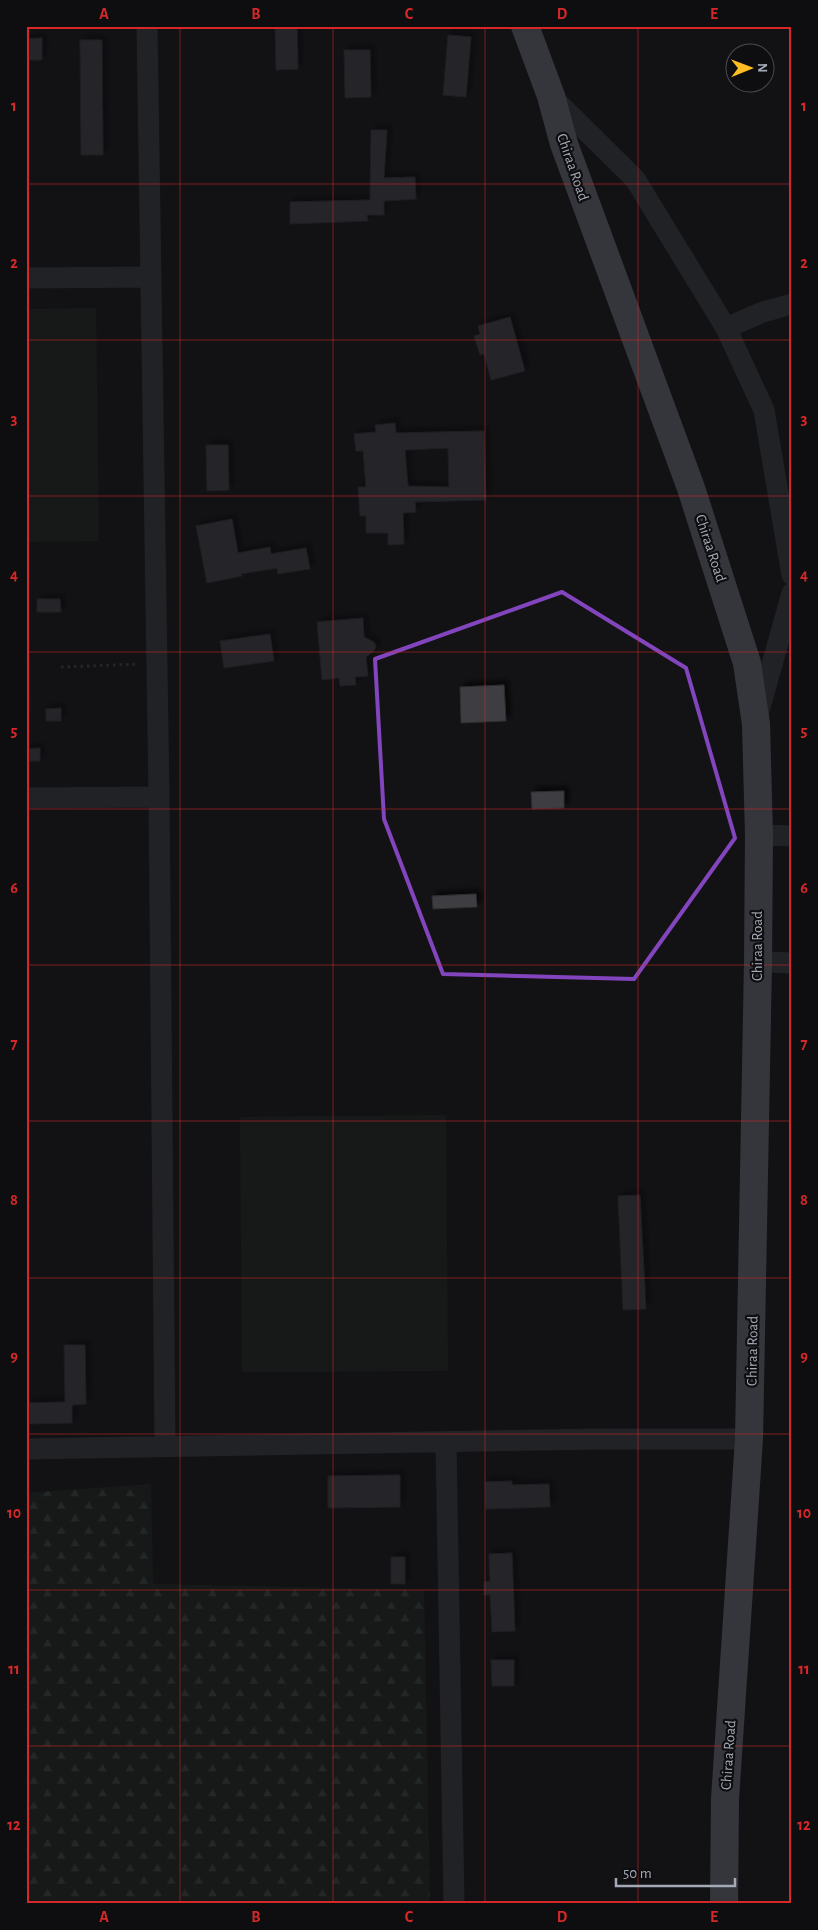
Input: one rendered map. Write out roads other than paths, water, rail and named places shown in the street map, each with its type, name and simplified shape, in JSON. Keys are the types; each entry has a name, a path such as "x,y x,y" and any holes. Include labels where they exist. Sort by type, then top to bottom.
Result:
{"highway":[{"name":"Chiraa Road","path":"526,26 551,96 564,144 691,488 747,662 756,724 759,835 758,962 749,1439 725,1799 724,1904"}],"street":[{"path":"147,26 159,797 165,1446"},
{"path":"551,96 636,179 726,328 764,410 792,575"},
{"path":"26,278 151,277"},
{"path":"726,328 763,312 792,304"},
{"path":"756,724 792,593"},
{"path":"26,798 159,797"},
{"path":"759,835 792,836"},
{"path":"758,962 792,963"},
{"path":"26,1449 600,1439 749,1439"},
{"path":"446,1442 454,1904"}]}
